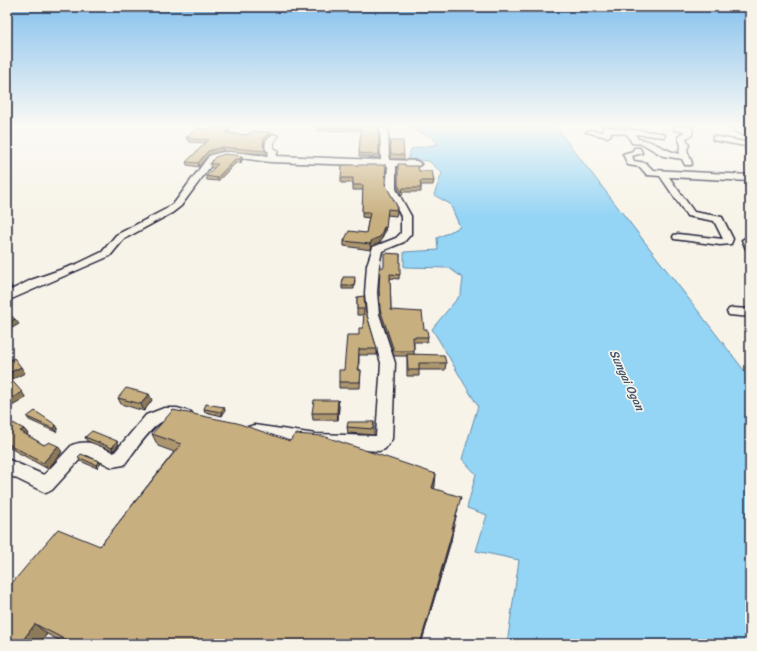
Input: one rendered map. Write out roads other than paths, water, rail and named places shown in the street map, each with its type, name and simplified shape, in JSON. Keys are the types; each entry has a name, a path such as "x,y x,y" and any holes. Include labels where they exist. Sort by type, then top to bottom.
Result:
{"street":[{"path":"7,297 35,283 81,266 106,254 120,237 170,211 178,204 215,156"},
{"path":"245,156 270,159 417,164"},
{"path":"237,428 285,438 363,444 379,444 384,439 388,363 371,305 371,281 376,252 400,240 406,234 406,216 402,206 391,189 388,156"},
{"path":"628,156 631,163 643,165 650,173 750,178"},
{"path":"682,156 686,157 695,175"},
{"path":"663,174 691,214 718,219 728,239 727,242 720,242 678,237"},
{"path":"733,312 750,313"},
{"path":"7,466 46,485 78,450 83,448 88,448 112,460 118,460 152,419 158,415 182,415 201,420"}],"water":[{"name":"Sungai Ogan","path":"409,156 579,156 750,378 750,644 507,644 519,560 476,551 487,515 467,508 476,474 462,459 478,406 432,329 461,294 463,278 449,268 404,267 404,252 438,250 437,238 460,227 450,204 434,195 442,173 429,161 408,159"}]}
